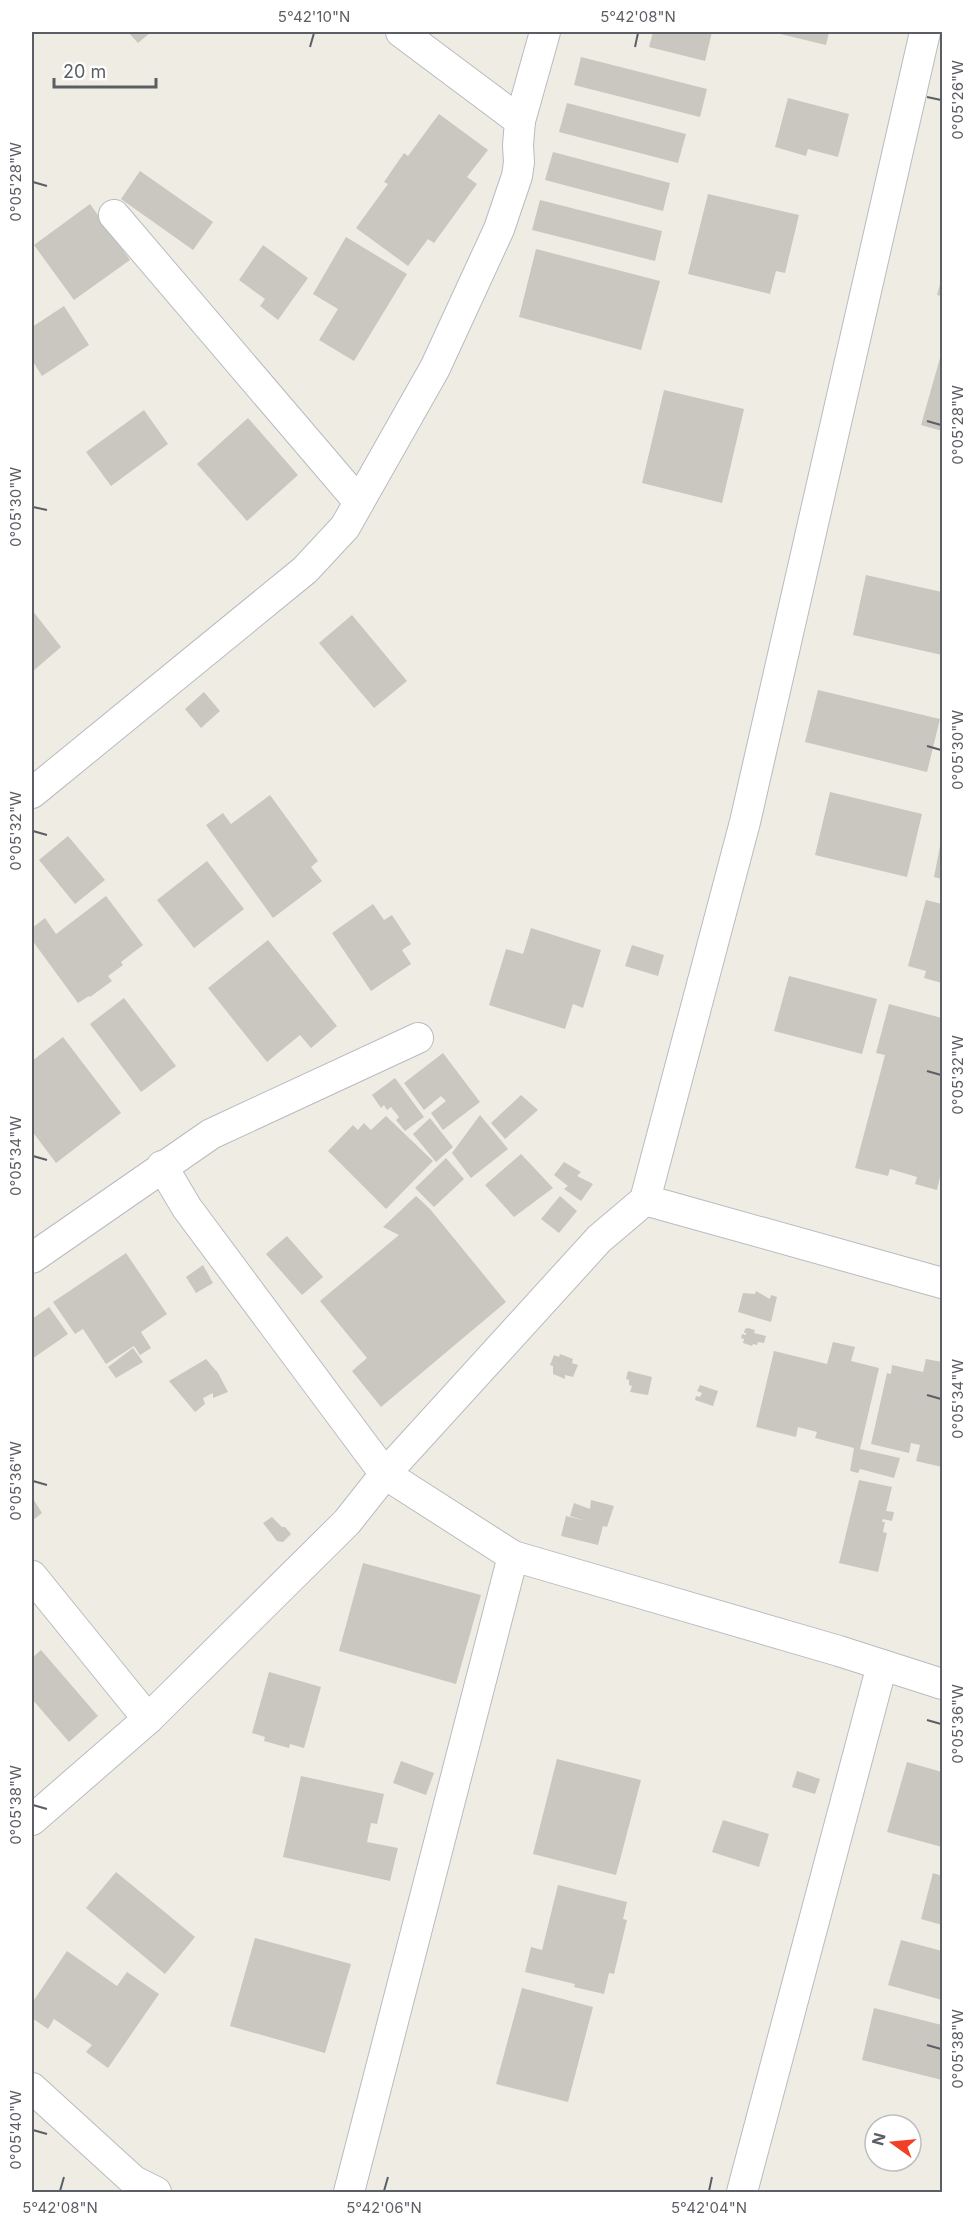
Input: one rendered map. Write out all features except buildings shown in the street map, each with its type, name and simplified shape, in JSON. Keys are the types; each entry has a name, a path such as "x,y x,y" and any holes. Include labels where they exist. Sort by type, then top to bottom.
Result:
{"street":[{"path":"401,32 520,121"},
{"path":"32,793 304,570 345,527 435,368 499,229 517,176 520,121 545,32"},
{"path":"32,1820 148,1719 347,1522 385,1474 599,1239 645,1200 745,822 925,32"},
{"path":"114,215 359,502"},
{"path":"32,1258 211,1134 418,1038"},
{"path":"162,1166 187,1209 385,1474 513,1556 942,1684"},
{"path":"645,1200 942,1283"},
{"path":"350,2193 513,1556"},
{"path":"32,1576 148,1719"},
{"path":"742,2193 882,1665"},
{"path":"32,2088 134,2181 156,2193"}]}
